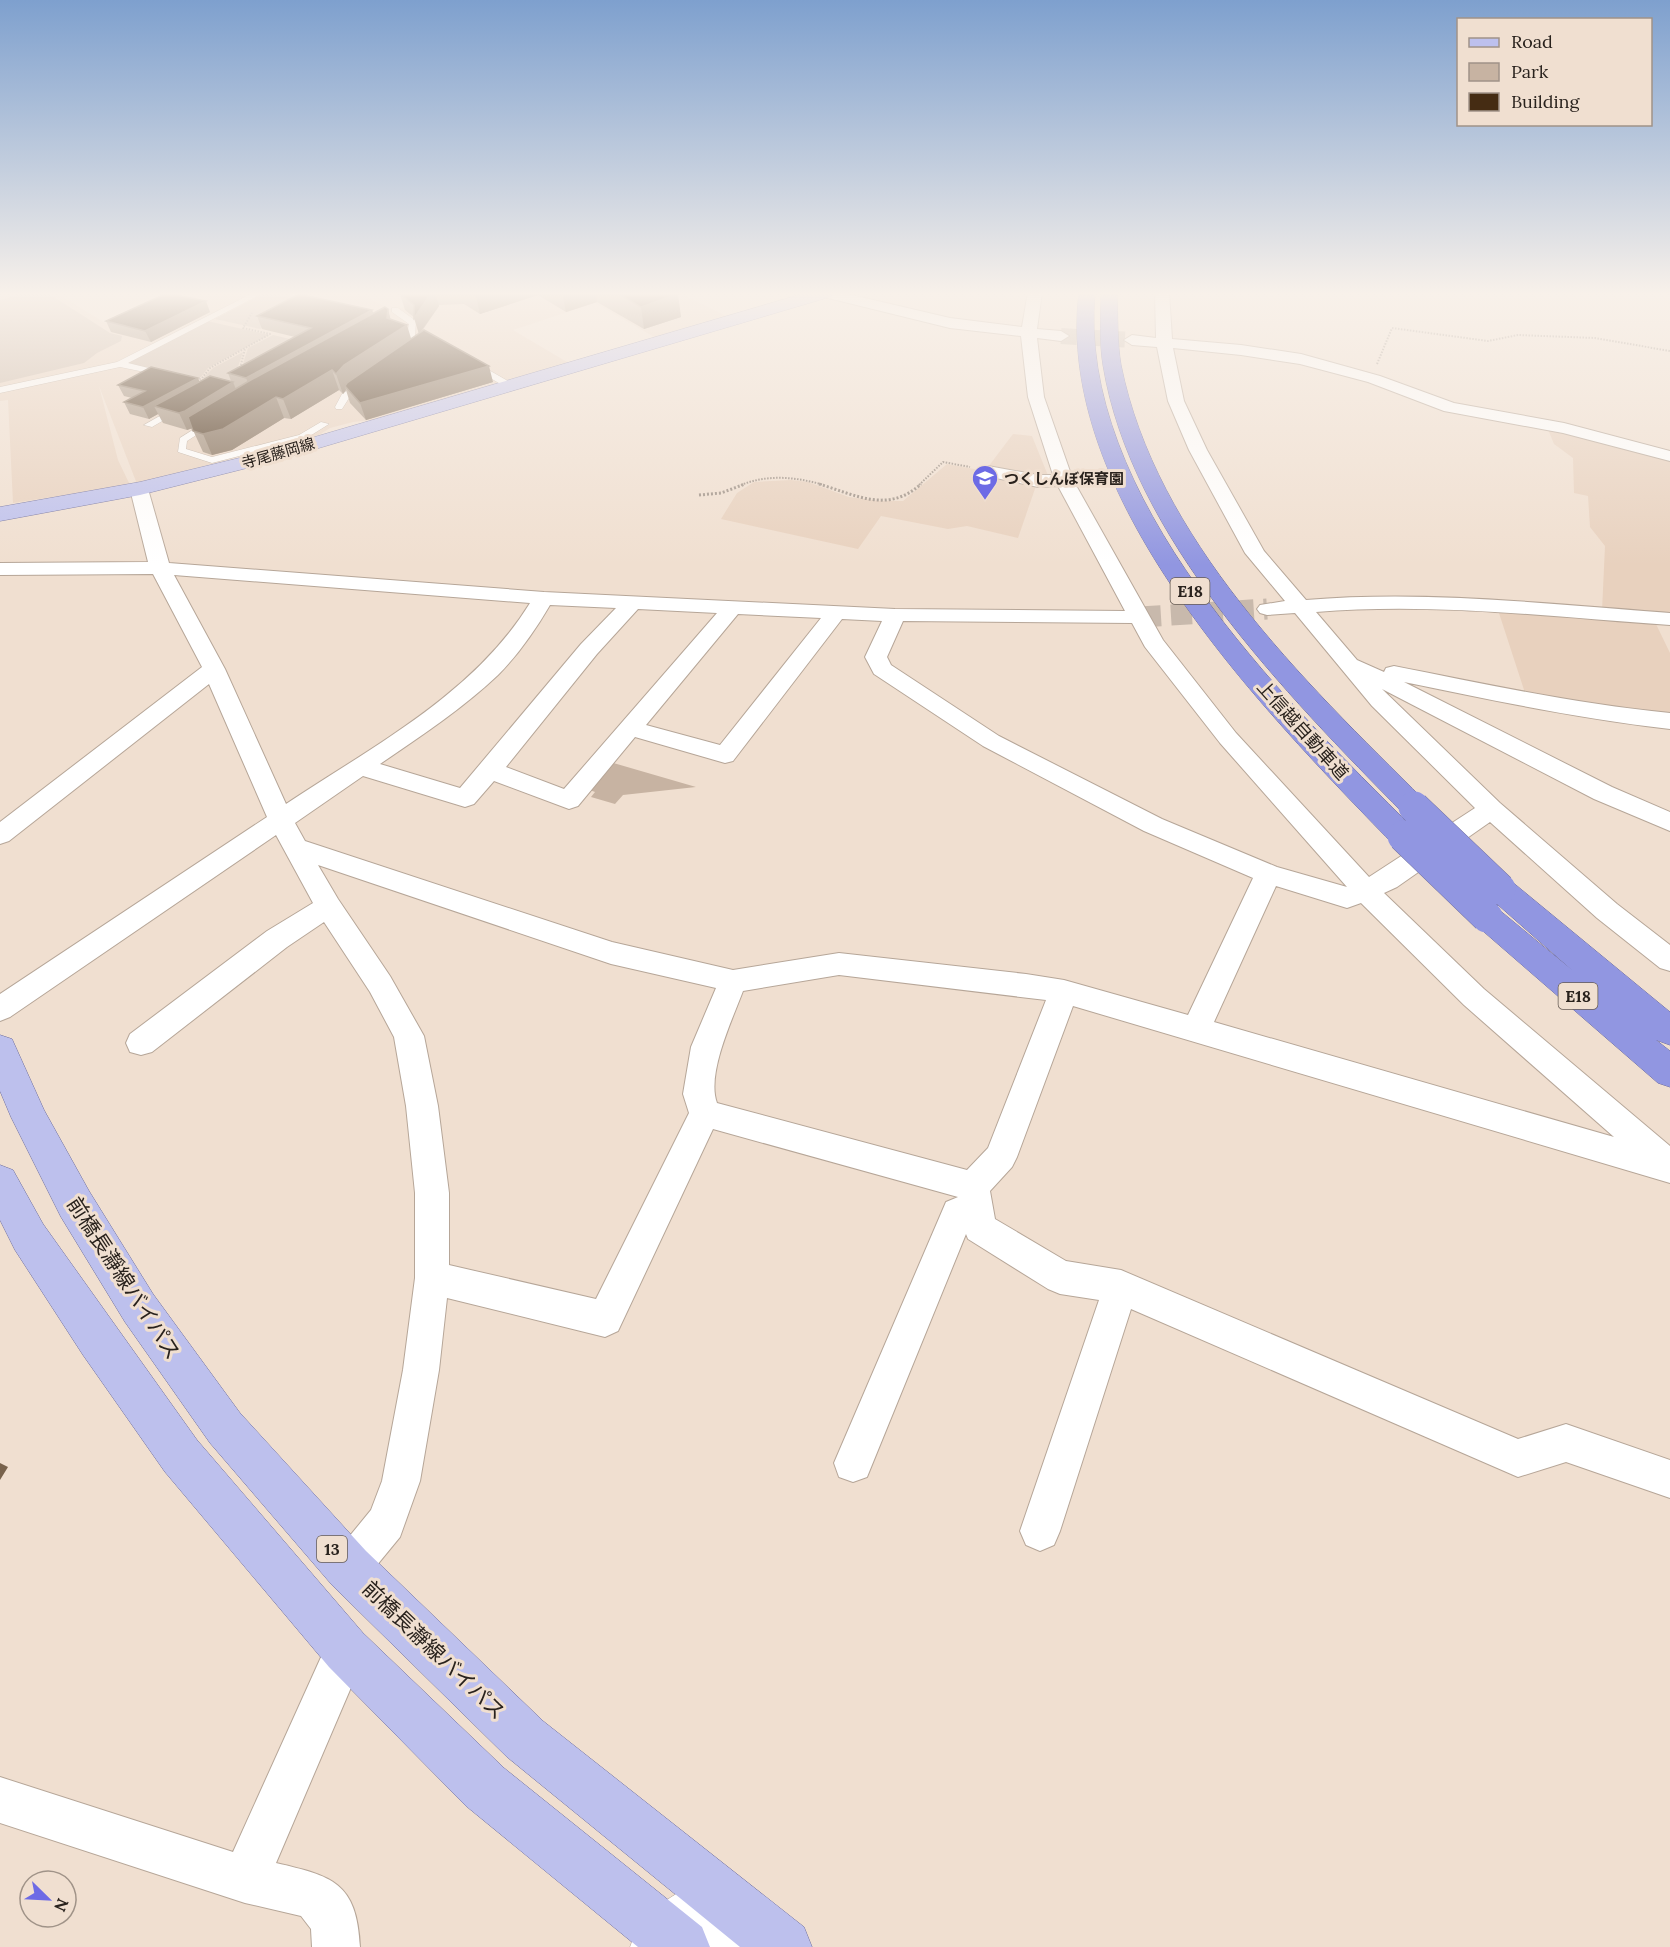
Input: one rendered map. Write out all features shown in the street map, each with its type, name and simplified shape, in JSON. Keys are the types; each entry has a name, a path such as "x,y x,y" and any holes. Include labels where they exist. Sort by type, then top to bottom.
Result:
{"highway":[{"name":"上信越自動車道","path":"1092,383 1096,405 1119,469 1143,517 1171,563 1243,662 1336,768 1403,836 1670,1031"},
{"name":"上信越自動車道","path":"1116,383 1121,404 1150,476 1172,517 1234,608 1272,656 1312,702 1414,807 1494,903 1670,1072"}],"main road":[{"name":"寺尾藤岡線","path":"0,514 139,489 257,460 526,383"},
{"name":"前橋長瀞線バイパス","path":"0,1049 29,1117 70,1195 139,1308 225,1428 349,1568 525,1739 721,1922 784,1947"},
{"path":"0,1182 29,1237 85,1322 181,1456 346,1650 485,1786 669,1943"}],"street":[{"path":"1034,383 1036,397 1064,480 1101,551 1153,642 1228,738 1365,890 1474,998 1670,1167"},
{"path":"1172,383 1176,401 1198,450 1255,553 1303,607 1380,701 1491,810 1666,953"},
{"path":"1384,383 1450,407 1564,428 1670,456"},
{"path":"988,471 1038,481 1064,480"},
{"path":"139,489 160,568 214,669 281,821 328,906 380,984 409,1036 422,1106 432,1193 432,1278 421,1370 401,1481 386,1523 349,1568"},
{"path":"0,569 160,568 251,578 544,598 896,615 1140,617"},
{"path":"0,1009 430,719 491,669 528,624 544,598"},
{"path":"362,767 465,798 491,771 598,636 633,602"},
{"path":"1267,609 1358,602 1434,603 1670,619"},
{"path":"491,771 569,800 732,608"},
{"path":"631,728 725,755 836,612"},
{"path":"896,615 876,657 882,669 991,741 1153,825 1268,874 1347,898 1388,880 1491,810"},
{"path":"1348,662 1502,695 1670,722"},
{"path":"1348,662 1593,788 1670,822"},
{"path":"0,835 214,669"},
{"path":"295,847 611,953 733,981 839,964 1026,985 1064,992 1670,1167"},
{"path":"1196,1029 1268,874"},
{"path":"141,1043 277,939 328,906"},
{"path":"432,1278 605,1319 705,1113 698,1094 706,1047 733,981"},
{"path":"853,1463 958,1214 1000,1157 1064,992"},
{"path":"705,1113 974,1195"},
{"path":"974,1195 980,1228 1060,1277 1121,1287 1518,1458 1566,1443 1670,1479"},
{"path":"1040,1531 1121,1287"},
{"path":"245,1879 346,1650"},
{"path":"0,1800 245,1879 315,1896 335,1920 336,1947"},
{"path":"669,1943 721,1922"}],"lane":[{"path":"0,390 33,383"},
{"path":"339,407 345,396 366,383"},
{"path":"505,383 512,387"},
{"path":"149,425 187,404"},
{"path":"223,415 183,440 181,450 212,460 302,437 324,424"}],"path":[{"path":"699,495 726,493 759,479 793,478 811,481 849,494 890,500 904,498 943,462 988,471"}],"shaded area":[{"path":"0,383 501,383 505,385 381,419 353,422 330,428 319,435 137,484 99,386 118,460 130,485 13,503 8,400 0,401"},
{"path":"1547,427 1670,460 1670,616 1602,611 1605,546 1590,527 1588,496 1574,493 1573,458 1554,444"},
{"path":"1013,434 1032,436 1049,478 1037,483 1018,538 967,526 948,529 881,516 858,549 721,519 737,493 754,482 791,480 808,482 849,497 903,501 947,464 985,471"},
{"path":"1498,610 1655,622 1670,653 1670,719 1526,696"}],"green space":[{"path":"610,762 696,787 623,795 615,804 591,797 595,792 587,789"}],"building":[{"path":"122,383 189,383 143,407 124,402 145,391 118,385"},
{"path":"197,383 232,383 179,413 154,406"},
{"path":"246,383 310,383 283,399 276,397 223,429 203,434 193,431 188,417"},
{"path":"347,383 430,383 360,403 345,386"}],"tunnel":[{"path":"1140,617 1267,609"}],"place":[{"name":"つくしんぼ保育園","path":"985,501"}]}
